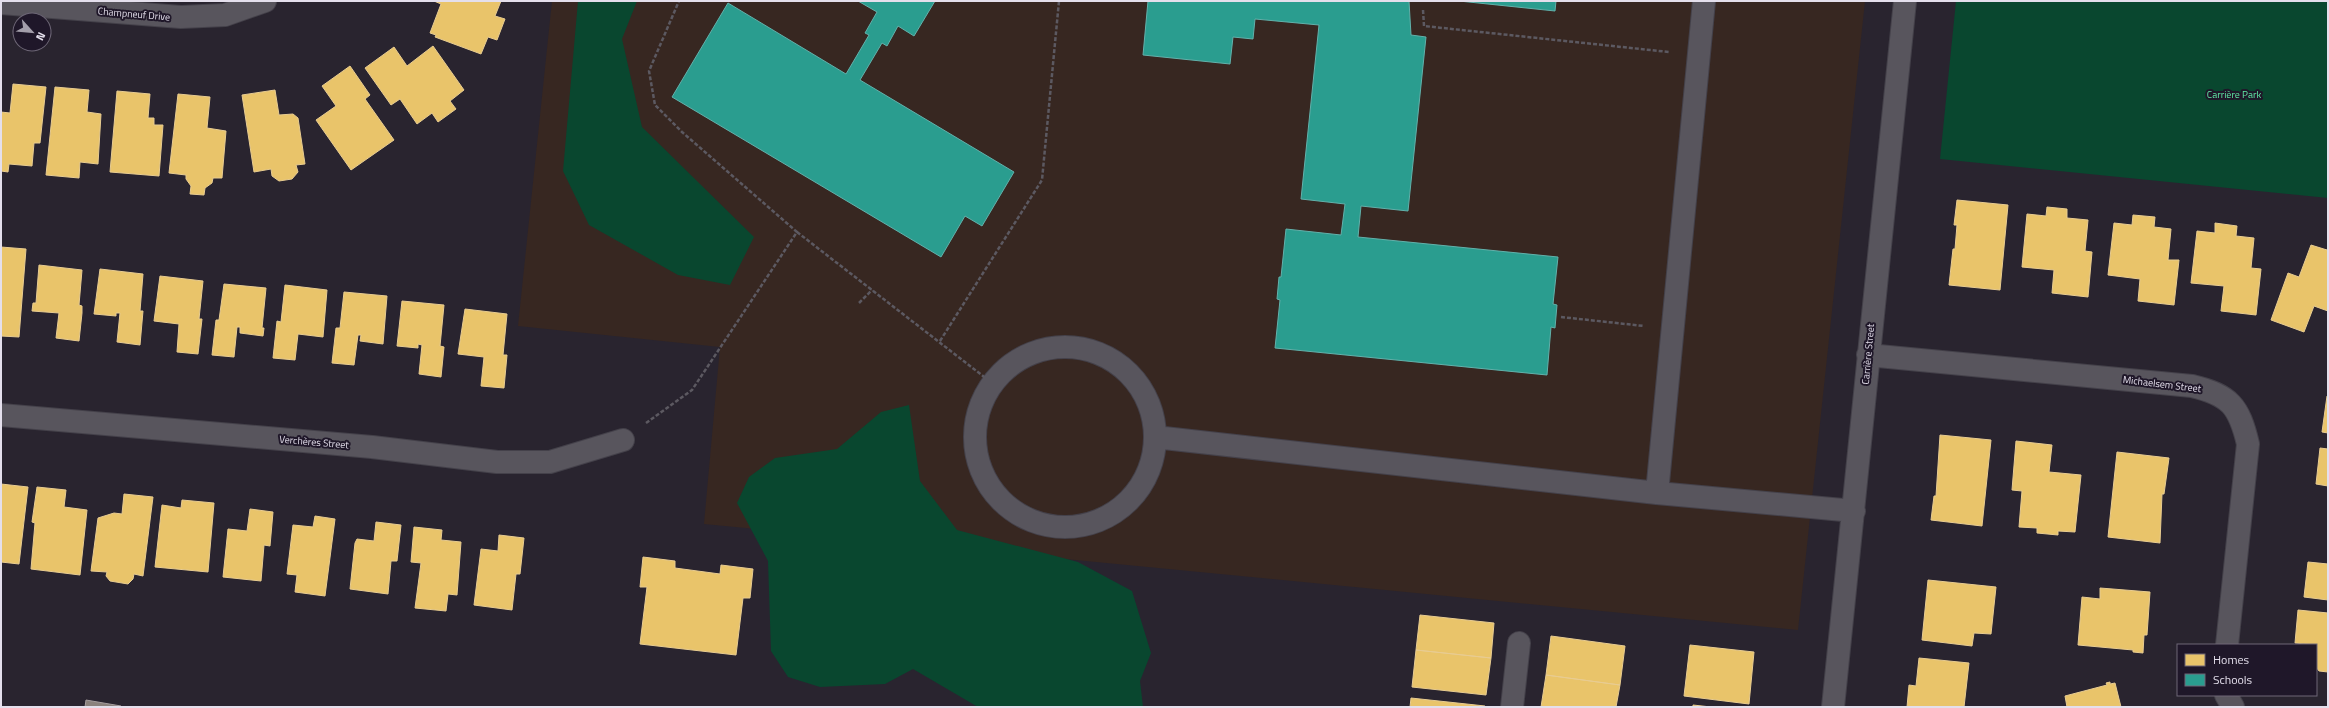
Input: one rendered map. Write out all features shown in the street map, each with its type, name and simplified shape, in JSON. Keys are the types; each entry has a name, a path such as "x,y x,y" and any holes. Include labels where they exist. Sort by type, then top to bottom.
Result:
{"street":[{"name":"Champneuf Drive","path":"1,3 181,17 225,15 265,1"},
{"path":"1657,493 1704,1"},
{"name":"Carrière Street","path":"1833,707 1905,1"},
{"path":"1075,346 1105,355 1130,373 1148,400 1155,427 1153,456 1143,482 1125,504 1101,520 1073,527 1045,526 1018,515 996,497 981,473 974,442 977,411 992,383 1015,361 1043,348 1075,346"},
{"name":"Michaelsem Street","path":"1868,355 2192,386 2214,392 2230,403 2242,421 2248,444 2227,644"},
{"name":"Verchères Street","path":"1,415 372,447 497,462 550,462 623,440"},
{"path":"1154,437 1657,493 1854,511"},
{"path":"1512,707 1519,643"},
{"path":"2227,696 2233,707"}],"path":[{"path":"679,1 649,71 654,105 682,132 797,232 940,341 992,383"},
{"path":"940,341 1042,180 1059,1"},
{"path":"1423,10 1424,26 1673,52 1699,57"},
{"path":"623,440 692,390 797,232"},
{"path":"859,304 872,290"},
{"path":"1561,317 1673,330"}],"shaded area":[{"path":"552,1 1865,1 1798,630 704,524 720,347 518,326"}],"green space":[{"path":"578,1 637,1 622,39 642,127 754,237 730,285 678,275 589,225 563,171"},
{"name":"Carrière Park","path":"1956,1 2328,1 2328,198 1940,159"},
{"path":"909,405 920,481 957,530 1078,562 1132,591 1151,653 1140,681 1143,707 978,707 913,669 885,684 820,687 788,677 771,651 768,561 737,503 749,477 775,458 837,449 881,412"}],"building: Homes":[{"path":"434,1 501,1 495,16 505,19 497,40 488,37 481,54 435,37 436,35 430,33 441,4"},
{"path":"433,46 464,90 450,101 456,109 438,122 432,113 417,124 400,99 391,105 365,68 394,47 407,66"},
{"path":"350,66 370,95 365,99 394,140 351,170 316,120 336,106 322,86"},
{"path":"13,84 46,87 40,143 34,143 32,166 9,164 8,172 1,171 1,112 10,113"},
{"path":"55,87 89,90 87,112 101,114 98,164 80,162 79,178 46,175"},
{"path":"275,90 279,115 293,114 298,118 305,164 296,165 298,172 292,179 279,181 272,176 271,169 254,172 242,95"},
{"path":"117,91 150,94 148,118 154,118 154,125 163,125 159,176 110,172"},
{"path":"178,94 210,97 207,128 226,131 222,178 213,178 212,183 205,188 204,195 190,194 191,186 186,179 186,175 169,173"},
{"path":"1957,200 2008,205 2000,290 1949,285 1953,249 1955,249 1957,225 1954,225"},
{"path":"2047,207 2067,209 2067,218 2088,220 2085,251 2092,252 2088,297 2052,293 2054,270 2022,267 2027,214 2046,216"},
{"path":"2133,215 2155,217 2154,227 2171,229 2168,260 2179,260 2174,305 2138,301 2140,279 2108,275 2114,223 2132,225"},
{"path":"2215,223 2237,226 2236,236 2254,238 2251,268 2261,269 2256,315 2221,311 2224,286 2191,283 2197,231 2215,233"},
{"path":"2311,245 2327,250 2328,248 2328,311 2314,306 2304,332 2271,320 2288,273 2299,277"},
{"path":"1,247 26,249 19,337 1,336"},
{"path":"39,265 82,270 79,305 82,306 82,313 79,341 56,338 59,313 32,311 33,303 36,303"},
{"path":"100,269 143,274 140,311 143,311 140,345 117,342 120,313 116,313 116,316 94,314"},
{"path":"160,276 203,281 199,319 202,319 198,354 177,352 179,324 154,321"},
{"path":"224,284 266,288 262,328 264,328 263,336 240,333 240,327 237,327 234,357 212,355 216,320 219,320"},
{"path":"285,285 327,290 323,337 298,334 295,360 273,358 277,321 281,322"},
{"path":"344,292 387,296 383,344 360,341 361,335 358,335 354,365 332,363 336,328 340,328"},
{"path":"402,301 444,305 440,346 444,347 441,377 419,374 422,345 418,344 418,348 397,346"},
{"path":"465,309 507,314 503,355 507,355 504,388 481,386 484,357 458,354"},
{"path":"2328,396 2328,433 2322,432"},
{"path":"1940,435 1991,440 1982,526 1931,520 1934,496 1936,496"},
{"path":"2016,441 2052,445 2049,472 2081,475 2075,532 2058,531 2058,535 2037,533 2037,528 2019,527 2022,491 2012,490"},
{"path":"2320,448 2328,449 2328,486 2316,484"},
{"path":"2117,452 2169,458 2164,494 2162,494 2160,543 2108,537"},
{"path":"1,484 28,487 19,564 1,562"},
{"path":"37,487 66,490 64,507 87,510 80,575 31,569 35,523 32,522"},
{"path":"124,494 153,497 143,576 134,574 133,579 128,584 110,581 106,576 107,572 91,571 98,518 114,513 122,514"},
{"path":"182,500 214,503 208,572 155,567 162,505 181,508"},
{"path":"250,509 273,512 270,546 264,545 261,581 223,577 228,529 247,531"},
{"path":"315,516 335,519 325,596 295,592 297,575 287,574 293,525 313,527"},
{"path":"376,522 401,525 397,561 391,561 388,594 350,589 355,543 357,539 374,541"},
{"path":"414,527 442,530 441,540 461,542 457,595 448,594 446,611 415,608 421,563 411,562"},
{"path":"499,535 524,538 520,574 516,574 512,610 474,605 481,549 498,551"},
{"path":"643,557 675,561 675,568 720,574 721,565 753,569 750,598 743,598 736,655 640,644 647,587 640,587"},
{"path":"2308,562 2328,564 2328,600 2304,597"},
{"path":"1928,580 1996,587 1991,634 1974,633 1972,646 1922,640"},
{"path":"2100,588 2150,592 2147,635 2144,635 2143,653 2133,652 2133,650 2078,645 2082,597 2100,599"},
{"path":"2298,610 2328,613 2328,672 2319,671 2317,668 2317,644 2295,643"},
{"path":"1420,615 1494,623 1491,658 1416,650"},
{"path":"1551,636 1625,646 1620,685 1546,675"},
{"path":"1690,645 1754,652 1749,704 1684,696"},
{"path":"1416,650 1491,658 1486,695 1412,687"},
{"path":"1919,658 1969,663 1964,707 1907,707 1909,685 1916,686"},
{"path":"1546,675 1620,685 1616,707 1541,707"},
{"path":"2110,682 2110,684 2115,683 2121,707 2067,707 2065,696 2107,685 2106,683"},
{"path":"1411,698 1485,706 1485,707 1410,707"},
{"path":"1693,705 1711,707 1693,707"}],"building: Schools":[{"path":"858,1 935,1 914,36 898,26 887,46 882,43 860,80 1014,172 982,226 965,216 941,257 672,97 728,3 846,74 869,35 865,33 877,12"},
{"path":"1148,1 1409,1 1411,35 1426,37 1408,211 1361,206 1358,237 1558,257 1553,304 1557,305 1555,328 1551,327 1547,375 1275,348 1280,300 1277,299 1279,277 1281,277 1286,229 1341,235 1345,204 1301,199 1319,25 1255,19 1253,39 1233,37 1230,64 1143,55"},
{"path":"1459,1 1556,1 1555,11"}],"building: Industry":[{"path":"86,700 121,706 121,707 85,707"}]}
